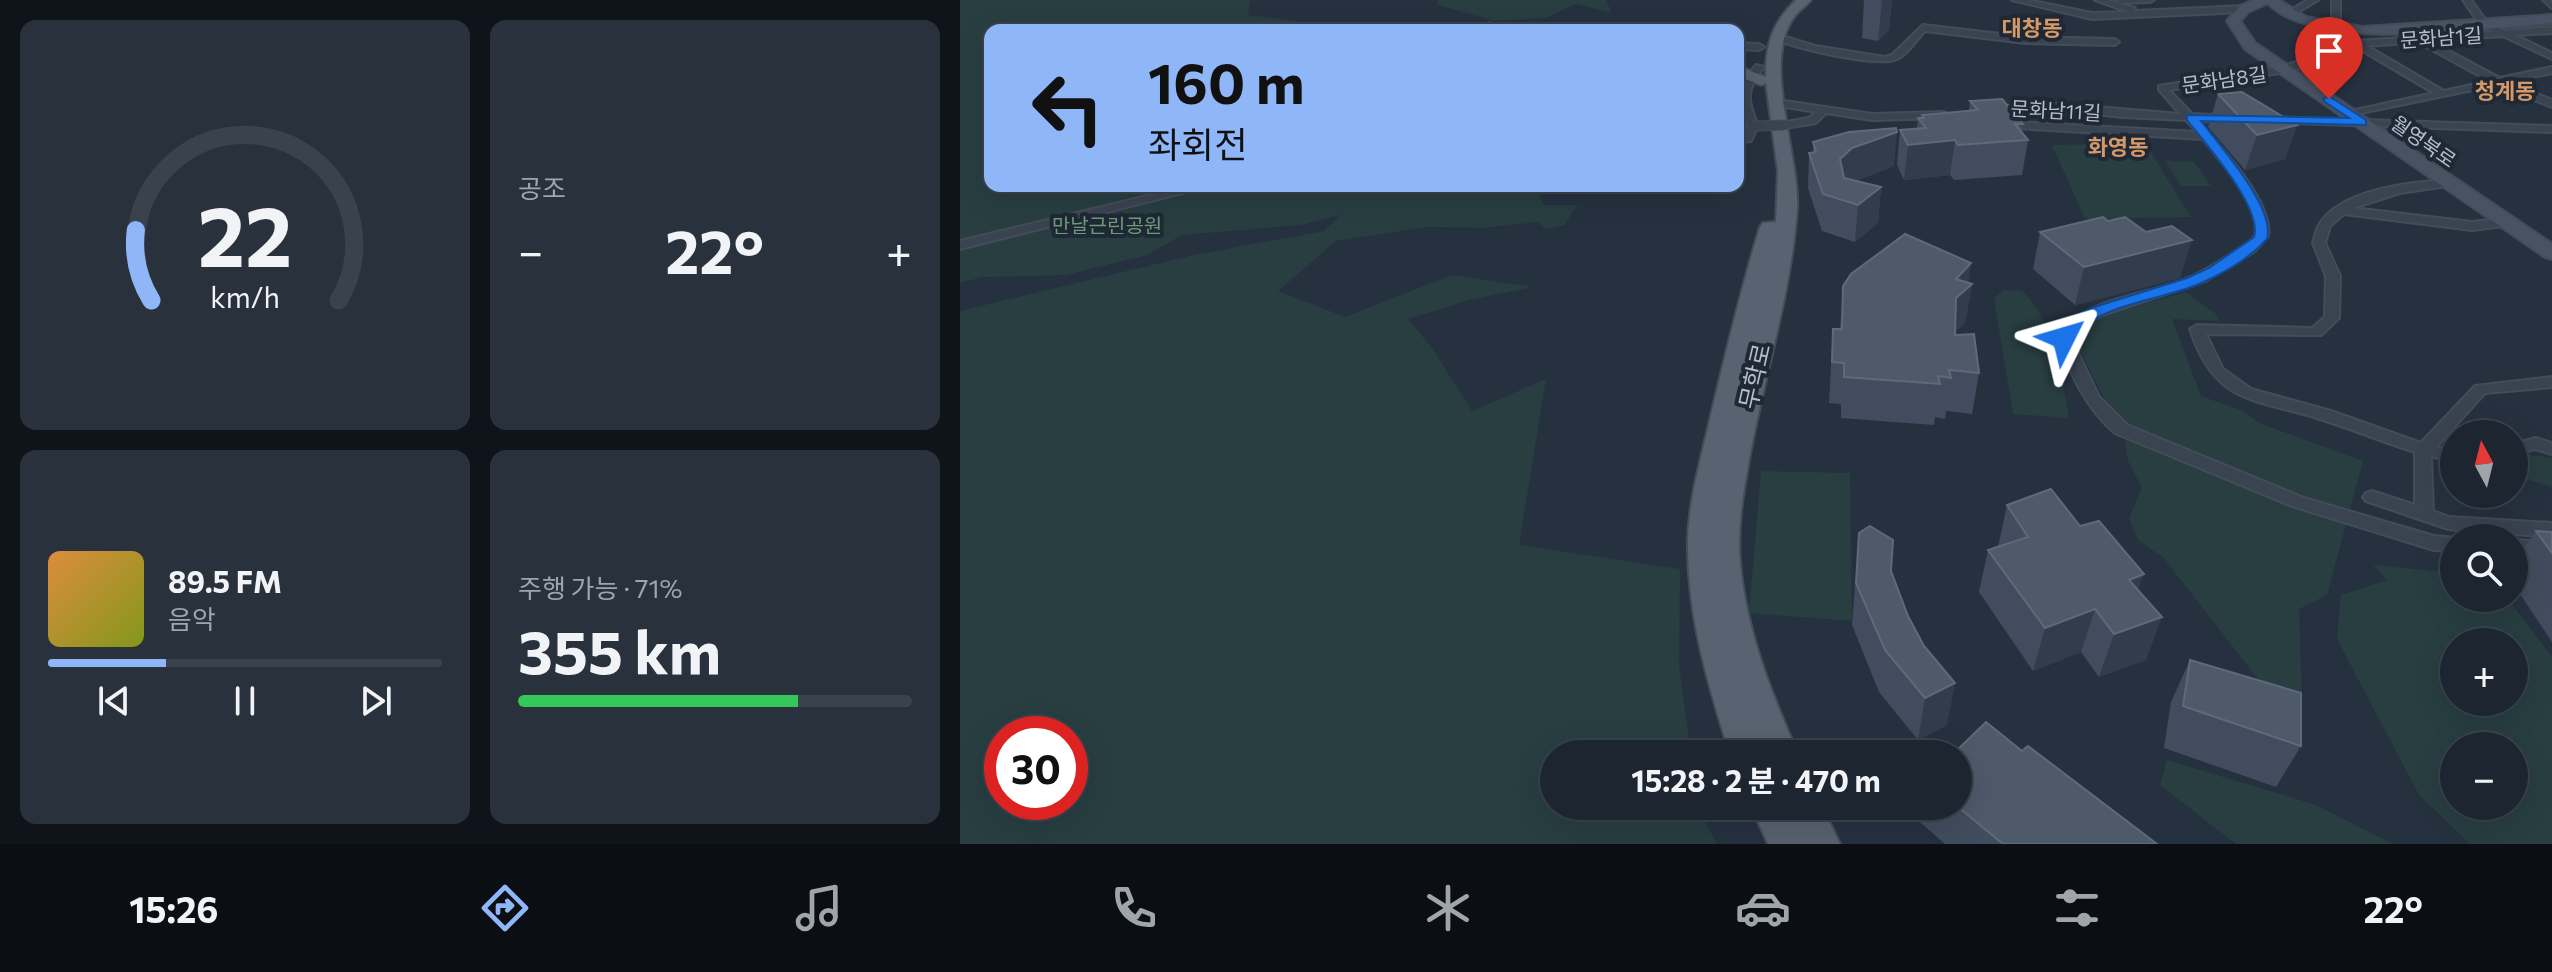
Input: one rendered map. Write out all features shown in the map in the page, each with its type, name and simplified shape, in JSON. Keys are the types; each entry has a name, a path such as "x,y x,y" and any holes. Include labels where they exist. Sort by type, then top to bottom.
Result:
{"main road":[{"path":"1759,61 1762,31 1772,15 1790,0"},
{"path":"1759,61 1787,14 1804,0"},
{"path":"2238,5 2264,0"},
{"path":"2272,0 2288,14 2362,31 2552,19"},
{"name":"월영북로","path":"2238,5 2233,21 2241,37 2552,253"},
{"name":"무학로","path":"1759,61 1782,114 1788,193 1778,266 1738,445 1724,530 1727,598 1747,678 1774,740"},
{"name":"무학로","path":"1743,740 1721,673 1709,618 1703,540 1710,479 1748,305 1772,216 1773,174 1759,61"},
{"path":"1777,820 1788,844"},
{"path":"1809,820 1821,844"}],"street":[{"path":"2016,0 2092,16 2238,5"},
{"path":"2099,0 2141,12"},
{"path":"2117,0 2150,0"},
{"path":"2200,0 2238,5"},
{"path":"2288,14 2314,0"},
{"path":"2332,26 2336,20 2336,0"},
{"path":"2467,0 2484,24 2552,56"},
{"path":"2547,0 2552,6"},
{"path":"2092,16 2100,25"},
{"path":"1744,89 1759,61 1789,51 1814,49 1890,59 1923,28 2026,40 2115,42 2107,34"},
{"name":"문화남1길","path":"2286,69 2357,44 2552,30"},
{"path":"2419,39 2499,82 2552,104"},
{"path":"2357,44 2443,94"},
{"path":"1759,61 1814,49"},
{"name":"문화남8길","path":"2191,118 2162,88 2286,69"},
{"path":"2356,118 2443,94 2552,70"},
{"path":"1744,106 1753,126"},
{"name":"문화남11길","path":"2206,136 2016,125 1979,111 2030,106 2238,119"},
{"path":"1782,114 1812,121 1824,110"},
{"path":"1744,139 1747,139 1753,126 1782,114 1824,110 1892,118 1952,114"},
{"path":"2191,118 2231,167 2257,212 2263,230 2260,239 2214,271 2192,282 2094,313 2072,324 2064,338 2092,404 2121,429 2298,502 2440,543"},
{"path":"2253,119 2356,118 2552,129"},
{"path":"2440,454 2423,451 2324,415 2257,397 2224,378 2209,361 2197,329 2316,332 2332,318 2333,276 2319,243 2325,225 2349,204 2418,185 2449,183"},
{"path":"960,245 1179,192"},
{"path":"2341,210 2472,226 2507,222"},
{"path":"2424,514 2423,451 2480,389 2552,382"},
{"path":"2528,445 2536,443 2552,449"},
{"path":"2372,497 2448,523 2552,530"},
{"path":"2528,548 2552,549"}],"green space":[{"name":"만날근린공원","path":"960,0 1250,0 1248,15 1296,21 1295,24 984,24 984,192 1538,192 1544,205 1578,205 1564,225 1545,229 1537,222 1484,228 1426,227 1336,241 1278,291 1345,317 1452,275 1532,287 1469,300 1408,319 1432,348 1472,411 1546,379 1519,545 1680,569 1679,665 1689,740 1540,740 1540,820 1704,820 1717,844 960,844 960,311 1194,255 1324,231 1340,215 1301,225 1182,235 1147,255 1066,275 983,277 960,283"},
{"path":"1438,0 1606,0 1612,13 1575,4 1546,18 1495,21 1437,5"},
{"path":"2145,143 2191,217 2085,219 2052,145"},
{"path":"2165,161 2194,162 2211,186 2181,186"},
{"path":"2003,290 2022,291 2043,318 2055,350 2069,418 2013,414 1994,299"},
{"path":"2186,292 2216,314 2219,321 2172,319 2201,396 2243,411 2259,423 2363,461 2327,595 2299,609 2302,704 2279,706 2163,557 2138,540 2129,518 2142,488 2128,461 2125,440 2132,430 2114,418 2080,351 2092,319"},
{"path":"2528,454 2552,458 2552,487 2528,480"},
{"path":"1761,471 1850,473 1852,621 1749,613"},
{"path":"2373,565 2440,572 2440,612 2518,612 2552,657 2552,844 2470,844 2445,820 2528,820 2528,732 2440,732 2440,815 2419,795 2337,639 2341,595 2387,580"},
{"path":"2167,760 2316,805 2393,844 2236,844 2160,785"}],"building":[{"path":"2242,92 2297,125 2257,135 2218,94"},
{"path":"2002,99 2023,124 2015,124 2028,140 1958,145 1955,140 1908,145 1900,130 1926,128 1918,118 1924,118 1922,115 1978,110 1970,101"},
{"path":"1896,128 1897,132 1852,148 1840,159 1844,178 1881,187 1858,205 1823,194 1809,153 1816,152 1813,142 1849,132"},
{"path":"2103,217 2108,221 2125,217 2146,232 2172,226 2192,240 2084,267 2040,232"},
{"path":"1905,234 1971,263 1956,279 1972,284 1956,298 1955,335 1974,334 1979,373 1949,370 1951,378 1938,376 1940,384 1844,377 1844,363 1832,362 1833,329 1842,329 1843,286 1851,274"},
{"path":"2051,489 2080,526 2099,521 2144,574 2129,580 2162,617 2114,634 2095,609 2045,628 1988,550 2028,537 2007,505"},
{"path":"1870,526 1893,540 1891,571 1908,616 1924,646 1955,683 1925,698 1885,650 1856,583 1859,533"},
{"path":"2536,531 2552,532 2552,553"},
{"path":"2190,660 2301,693 2301,746 2183,706"},
{"path":"1986,722 2022,751 2028,746 2157,844 2003,844 1972,818 1972,740 1967,740"}],"district":[{"name":"대창동","path":"2032,27"},
{"name":"청계동","path":"2505,90"},
{"name":"화영동","path":"2118,146"}],"route":[{"path":"2064,338 2072,324 2094,313 2192,282 2214,271 2260,239 2263,230 2257,212 2231,167 2191,118 2362,122 2329,99"}]}
